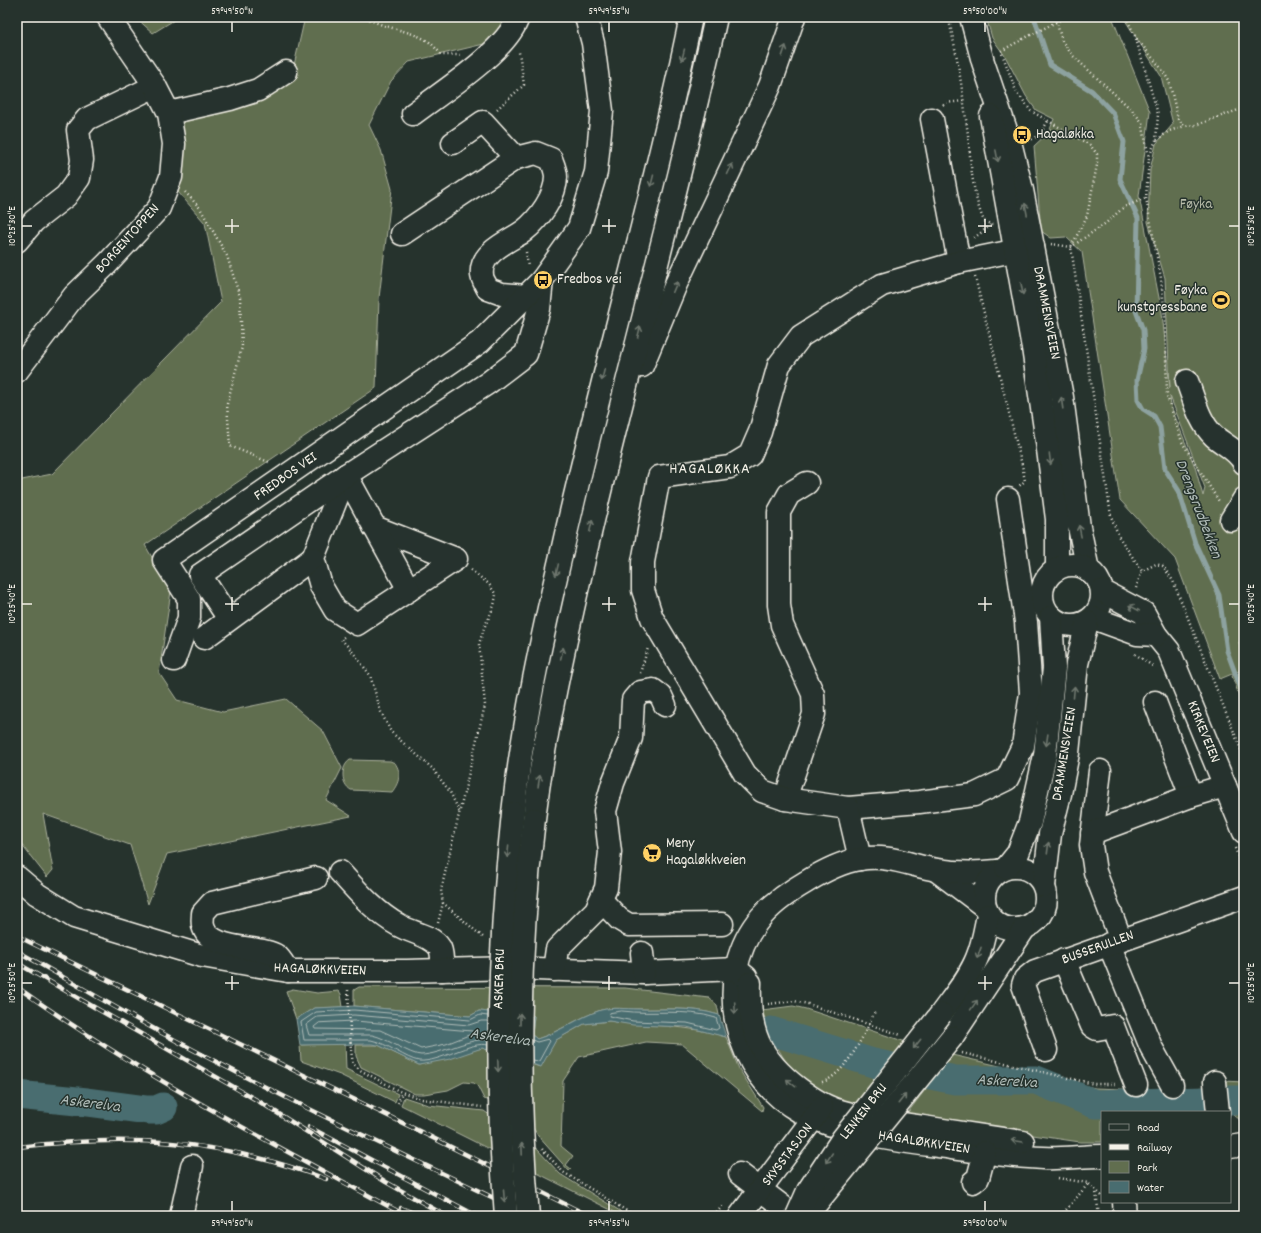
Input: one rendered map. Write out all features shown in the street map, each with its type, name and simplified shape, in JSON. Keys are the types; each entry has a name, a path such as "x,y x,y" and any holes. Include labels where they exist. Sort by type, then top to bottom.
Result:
{"main road":[{"name":"BORGENTOPPEN","path":"17,371 74,296 108,264 159,208 171,177 174,144 169,113 155,86 108,17"},
{"name":"FREDBOS VEI","path":"174,660 189,618 189,599 164,560 480,342 533,289 579,228 596,172 602,111 593,43 586,17"},
{"name":"ASKER BRU","path":"506,1216 501,1156 498,1057 500,970 505,882 513,814 534,675 588,436 658,160 691,17"},
{"path":"611,439 682,163 716,17"},
{"path":"611,439 676,284 770,86 794,17"},
{"name":"DRAMMENSVEIEN","path":"971,17 983,62 1010,142 1022,190 1031,247 1060,389 1079,527 1088,570"},
{"path":"413,114 491,54 516,22"},
{"path":"169,113 230,99 258,90 286,72"},
{"path":"17,241 34,221 66,196 79,178 82,160 78,130 87,119 155,86"},
{"path":"453,143 489,116 516,158"},
{"path":"932,119 959,262"},
{"path":"229,619 200,575 350,481 488,383 526,354 539,309 533,289 502,294 488,289 482,274 485,260 498,246 524,230 545,207 552,195 556,176 551,159 536,153 516,158 402,234"},
{"path":"1008,498 1026,622 1031,693 1023,746 1007,779 974,795 919,802 848,808 785,799 762,791 745,774 652,618 643,590 643,562 659,477 730,467 750,455 760,432 779,365 801,336 882,285 959,262 1031,247"},
{"name":"DRAMMENSVEIEN","path":"1031,247 1047,442 1057,519 1057,569"},
{"path":"1187,381 1203,422 1214,436 1232,448 1244,463"},
{"name":"ASKER BRU","path":"528,1216 522,1155 520,1058 520,978 526,886 538,783 556,682 611,439"},
{"path":"350,481 409,590"},
{"path":"204,638 312,558 350,481"},
{"path":"785,799 814,714 813,694 782,624 779,605 779,512 789,494 807,483"},
{"path":"1231,520 1244,499"},
{"path":"374,527 456,559"},
{"path":"312,558 321,586 335,610 358,624 456,559"},
{"path":"1072,565 1088,570 1098,580 1102,591 1100,607 1090,620 1078,625 1068,626 1059,623 1050,617 1043,606 1041,592 1046,578 1057,569 1072,565"},
{"name":"KIRKEVEIEN","path":"1102,591 1144,613 1156,635 1166,646 1174,661 1244,832"},
{"name":"DRAMMENSVEIEN","path":"1002,870 1018,853 1030,822 1045,755 1054,668 1050,617"},
{"path":"1090,620 1137,634 1156,635"},
{"name":"DRAMMENSVEIEN","path":"1044,886 1050,834 1068,753 1076,664 1090,620"},
{"path":"554,970 557,949 596,910 602,900 606,888 610,852 605,811 613,783 631,738 633,700 640,692 653,690 661,696 665,705"},
{"path":"1155,702 1191,796"},
{"path":"1100,771 1091,844 1095,872 1115,942 1151,1047 1172,1086"},
{"path":"1092,833 1191,796 1225,786"},
{"path":"848,808 860,859"},
{"name":"HAGALØKKVEIEN","path":"1002,870 978,874 936,870 896,860 860,859 828,869 798,886 774,903 757,923 746,943 740,978 749,1006 754,1030 765,1056 819,1112 830,1126 880,1137 985,1152 1044,1158 1092,1156"},
{"path":"1024,868 1034,873 1044,886 1046,896 1042,914 1037,921 1024,928 1008,929 993,921 986,911 985,889 990,878 1002,870 1024,868"},
{"name":"HAGALØKKVEIEN","path":"936,870 986,911"},
{"path":"340,872 369,904 399,926 432,940 440,948 442,955 442,970"},
{"name":"HAGALØKKVEIEN","path":"17,876 36,894 74,917 202,956 288,971 311,973 442,970 554,970 643,963 740,978"},
{"path":"288,971 277,956 265,952 230,946 209,936 202,926 203,913 212,903 316,878"},
{"name":"BUSSERULLEN","path":"1046,1050 1023,985 1025,979 1035,971 1244,897"},
{"path":"602,900 619,919 629,925 722,924"},
{"name":"LENKEN BRU","path":"796,1216 808,1191 843,1138 941,1014 965,979 977,958 983,941 986,911"},
{"path":"954,1044 1024,928"},
{"path":"1064,960 1092,1026 1097,1029 1113,1026 1136,1085"},
{"name":"LENKEN BRU","path":"807,1216 954,1044"},
{"path":"1216,1082 1218,1111"},
{"name":"HAGALØKKVEIEN","path":"819,1112 853,1114 1041,1145 1092,1156"},
{"name":"SKYSSTASJON","path":"796,1216 760,1190 819,1112"},
{"path":"1231,1147 1244,1145"},
{"path":"973,1182 978,1178 985,1152"},
{"path":"182,1216 192,1166"},
{"path":"740,1174 760,1190 740,1216"},
{"path":"1124,1203 1125,1216"}],"path":[{"path":"366,17 376,23 411,33 427,40 442,55 463,55"},
{"path":"948,17 956,46 963,91 976,203 984,221 996,227"},
{"path":"1055,17 1062,41 1073,56 1132,110 1142,122 1149,158 1146,198 1161,278"},
{"path":"1066,17 1001,51 1016,91 1031,111 1090,145 1097,154 1097,165 1087,216 1071,247 1111,516 1119,537 1142,571 1156,564 1164,566 1173,581 1244,757"},
{"path":"1126,17 1136,38 1158,114 1156,140 1149,158"},
{"path":"489,116 524,85 516,22"},
{"path":"1136,38 1161,68 1169,81 1178,119 1185,126"},
{"path":"1156,140 1169,130 1196,125 1244,108"},
{"path":"1027,142 1039,136 1048,121"},
{"path":"171,177 200,208 227,256 240,297 242,347 227,404 230,446 269,462 290,474"},
{"path":"1031,247 1071,247 1106,223 1124,207 1137,200 1146,198"},
{"path":"972,239 991,225"},
{"path":"524,230 533,289"},
{"path":"959,262 974,271 1025,480"},
{"path":"456,559 489,584 496,595 494,606 484,628 479,644 485,705 441,890 442,903 486,940"},
{"path":"358,624 341,639 352,650 370,675 381,712 391,732 432,768 450,792 460,814"},
{"path":"640,692 640,670 656,626"},
{"path":"348,985 351,1050"},
{"path":"765,1004 794,1001 906,1036"},
{"path":"818,1082 823,1082 834,1077 846,1064 870,1024 875,1011"},
{"path":"954,1044 1094,1084 1136,1085"},
{"path":"398,1103 402,1092"},
{"path":"1057,1178 1088,1183 1101,1195"},
{"path":"1061,1216 1088,1183"},
{"path":"1096,1192 1099,1216"}],"green space":[{"path":"135,17 179,17 153,33"},
{"path":"305,17 510,17 488,43 409,62 391,81 369,125 381,150 392,189 379,298 376,388 145,545 171,591 159,673 177,700 223,712 286,699 323,731 342,768 326,800 351,816 167,854 148,904 130,845 43,814 53,870 47,877 17,839 17,481 52,474 221,302 205,223 178,192 181,118 256,104 290,83"},
{"name":"Føyka","path":"986,17 1112,17 1150,112 1139,196 1162,313 1170,388 1165,278 1148,222 1150,170 1156,144 1173,124 1161,76 1123,17 1244,17 1244,655 1239,642 1244,669 1220,679 1175,559 1120,500 1082,252 1066,237 1051,238 1041,231 1034,146 1049,132 1054,119 1036,110 1026,96 1005,56 992,38","holes":["1170,396 1205,488 1203,496 1195,467 1171,406"]},
{"path":"1244,671 1244,709 1232,676"},
{"path":"350,760 390,761 395,763 399,778 392,792 351,790 345,784 343,775 343,771"},
{"path":"359,987 625,988 709,998 717,1005 719,1015 688,1009 606,1009 593,1013 537,1039 532,1035 534,1016 479,1011 470,1016 354,1006 354,990"},
{"path":"293,989 317,993 339,991 341,994 343,1007 314,1008 296,1019 286,991"},
{"path":"793,1006 909,1043 859,1106 831,1098 815,1091 788,1065 776,1044 762,1010"},
{"path":"609,1021 683,1028 726,1037 739,1069 763,1107 762,1111 682,1044 646,1042 579,1057 563,1081 561,1146 573,1156 566,1165 571,1169 569,1171 538,1136 526,1115 510,1106 484,1099 478,1087 474,1083 464,1082 448,1090 415,1094 361,1067 356,1056 356,1045 378,1045 419,1065 482,1048 540,1067 556,1040 584,1024"},
{"path":"345,1043 346,1069 398,1094 395,1102 340,1075 301,1061 300,1045"},
{"path":"952,1055 1095,1088 1147,1090 1209,1087 1211,1111 1101,1111 1101,1142 1080,1142 905,1116"},
{"path":"1224,1081 1244,1082 1244,1120 1240,1120 1226,1108"},
{"path":"404,1097 428,1105 484,1111 538,1150 560,1174 620,1211 623,1216 401,1105"}],"water":[{"path":"354,1006 470,1016 479,1011 534,1016 532,1035 537,1039 585,1016 606,1009 688,1009 719,1015 726,1037 687,1027 633,1025 609,1021 584,1024 556,1040 541,1067 482,1048 450,1059 419,1065 378,1045 300,1045 296,1019 314,1008"}],"waterway":[{"name":"Drengsrudbekken","path":"1034,17 1050,65 1092,91 1113,113 1124,142 1120,179 1138,218 1136,311 1143,330 1144,349 1137,380 1138,400 1143,409 1154,416 1160,427 1165,469 1179,491 1195,543 1219,595 1227,651 1244,697"},
{"name":"Askerelva","path":"771,1031 846,1054"},
{"name":"Askerelva","path":"854,1057 873,1063 955,1080 1036,1080 1095,1104 1207,1101"},
{"name":"Askerelva","path":"17,1095 147,1110 156,1110 163,1107"},
{"name":"Askerelva","path":"1228,1100 1244,1100"}],"railway":[{"path":"17,936 413,1128 589,1216"},
{"path":"17,951 134,1018 261,1085 531,1216"},
{"path":"17,963 260,1102 386,1182 446,1216"},
{"path":"17,987 111,1050 208,1108 407,1216"},
{"path":"309,1127 477,1216"},
{"path":"17,1147 98,1141 174,1143 248,1155 326,1179"},
{"path":"401,1208 421,1216"}],"place":[{"name":"Hagaløkka","path":"1022,135"},
{"name":"Fredbos vei","path":"543,280"},
{"name":"Føyka kunstgressbane","path":"1221,300"},
{"name":"Meny Hagaløkkveien","path":"652,853"}],"district":[{"name":"HAGALØKKA","path":"710,469"}]}
